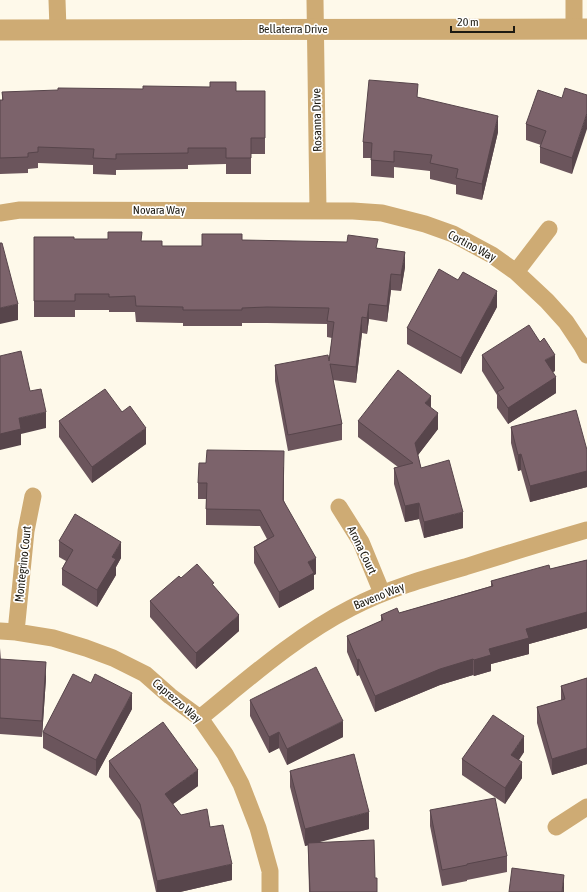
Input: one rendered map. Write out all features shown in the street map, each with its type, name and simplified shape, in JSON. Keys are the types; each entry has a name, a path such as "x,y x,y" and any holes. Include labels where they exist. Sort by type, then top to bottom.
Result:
{"street":[{"path":"57,0 58,30"},
{"name":"Rosanna Drive","path":"316,0 318,210"},
{"path":"574,0 581,29"},
{"name":"Bellaterra Drive","path":"0,30 581,29"},
{"name":"Novara Way","path":"0,212 20,210 318,210"},
{"name":"Cortino Way","path":"318,210 353,210 382,214 425,224 453,234 472,244 492,255 516,272 547,301 566,322 587,355"},
{"path":"516,272 549,229"},
{"name":"Montegrino Court","path":"8,631 33,496"},
{"name":"Arona Court","path":"339,507 361,542 382,593"},
{"name":"Baveno Way","path":"200,718 306,634 351,608 382,593 426,578 587,530"},
{"name":"Caprezzo Way","path":"8,631 52,638 113,658 145,674 170,696 200,718 225,754 241,784 258,828 270,871 270,892"},
{"path":"556,827 587,807"}],"building":[{"path":"369,80 418,84 417,97 498,116 482,184 456,178 458,169 430,163 432,155 394,151 394,162 371,160 372,143 363,142"},
{"path":"210,82 236,82 236,91 265,91 265,138 251,138 251,158 226,158 226,148 188,148 188,153 116,154 116,159 93,158 94,149 38,147 38,152 28,153 28,157 0,158 0,100 3,100 2,92 58,90 58,88 143,89 143,86 210,87"},
{"path":"565,88 587,95 587,113 572,158 540,147 546,131 526,124 538,90 562,98"},
{"path":"108,232 142,232 141,241 162,241 162,246 202,246 202,234 242,234 242,240 347,242 348,235 378,239 376,248 405,252 401,275 391,274 387,306 369,304 367,318 362,317 356,367 330,364 342,424 288,435 275,365 328,355 329,361 334,322 327,321 329,308 267,307 242,308 242,310 183,310 183,307 136,306 135,296 109,297 109,294 75,294 75,301 34,301 34,237 108,239"},
{"path":"0,243 2,243 18,304 0,308"},
{"path":"439,269 458,280 463,272 497,291 461,358 407,328"},
{"path":"529,325 540,342 544,338 555,355 545,360 556,377 508,408 497,392 504,388 482,355"},
{"path":"21,351 30,391 41,389 46,412 19,418 21,429 0,434 0,356"},
{"path":"398,370 431,396 425,403 438,413 415,443 421,468 449,460 463,512 424,522 419,503 405,506 394,468 413,463 358,421"},
{"path":"105,389 122,412 130,406 146,428 92,467 59,421"},
{"path":"576,410 587,450 587,471 530,486 521,454 518,455 511,427"},
{"path":"207,450 284,451 283,500 316,558 308,562 314,573 279,592 254,547 274,536 260,510 206,509 207,483 198,483 199,463 206,463"},
{"path":"75,514 121,542 112,557 116,559 97,590 62,569 73,550 59,541"},
{"path":"587,560 587,612 526,629 529,638 489,649 491,655 440,669 375,696 347,636 383,620 381,615 397,608 399,613 493,586 491,581 549,565 550,569"},
{"path":"197,564 239,615 196,653 150,601 179,576 181,578"},
{"path":"0,659 46,662 42,721 0,718"},
{"path":"316,667 343,721 287,749 279,732 269,737 250,700"},
{"path":"73,674 91,683 95,674 132,693 96,760 43,732"},
{"path":"587,678 587,748 552,759 537,707 565,699 561,686"},
{"path":"493,715 524,736 511,755 522,762 505,788 462,759"},
{"path":"163,722 198,770 165,794 181,815 207,809 210,827 223,825 232,864 157,881 140,804 109,761"},
{"path":"354,754 369,812 305,829 290,771"},
{"path":"495,798 507,856 442,870 430,810"},
{"path":"374,840 377,892 310,892 308,843"},
{"path":"512,868 564,875 562,892 509,892"}]}
